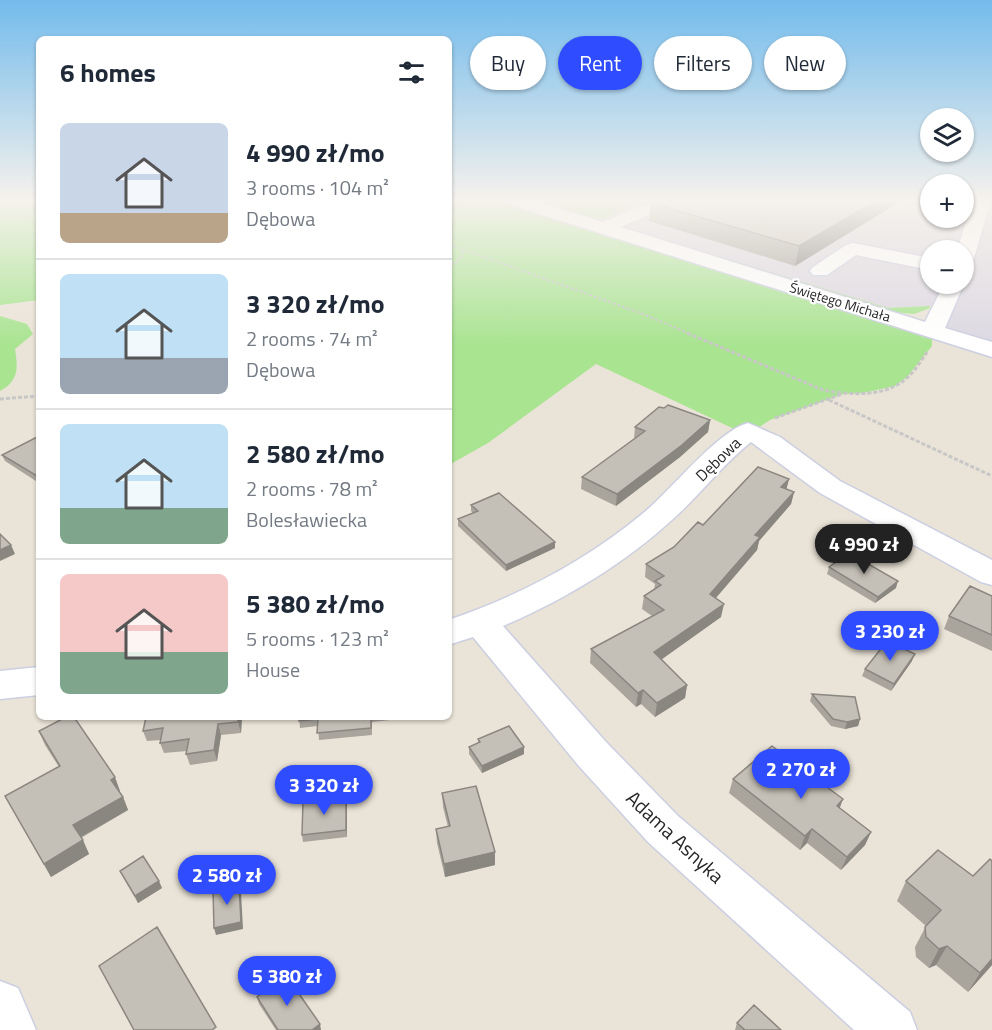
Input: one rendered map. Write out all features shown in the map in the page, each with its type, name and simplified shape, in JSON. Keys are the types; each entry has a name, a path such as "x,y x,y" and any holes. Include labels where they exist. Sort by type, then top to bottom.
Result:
{"street":[{"name":"Świętego Michała","path":"671,249 992,350"},
{"path":"853,249 920,262"},
{"path":"820,271 853,249"},
{"path":"932,331 949,294"},
{"name":"Dębowa","path":"464,627 529,599 635,536 678,499 731,444 748,431 777,444 808,472 830,487 992,574"},
{"name":"Adama Asnyka","path":"464,627 657,822 892,1030"},
{"path":"0,686 36,681"},
{"path":"0,1006 11,1030"}],"path":[{"path":"463,249 643,314 806,384 842,394"},
{"path":"452,265 460,260 463,249"},
{"path":"748,431 767,421 842,394 881,390 895,386 907,378 932,346 932,331"},
{"path":"0,399 36,396"},
{"path":"829,400 992,476"}],"shaded area":[{"path":"695,249 920,249 920,294 974,294 974,249 992,249 992,350 932,331 945,302 930,306 888,308"}],"green space":[{"path":"0,249 36,249 36,300 0,305"},
{"path":"452,249 655,249 932,336 932,346 907,377 895,386 863,393 843,394 770,420 747,435 596,364 488,443 452,463"},
{"path":"691,249 888,308 930,306 914,314 892,312"},
{"path":"0,316 27,324 33,334 15,349 16,373 11,383 0,391"}],"building":[{"path":"668,405 710,420 682,445 617,494 582,477 645,431 635,427 659,407 664,408"},
{"path":"36,438 36,475 2,455"},
{"path":"758,467 789,479 781,487 794,492 755,535 760,537 710,594 724,604 654,652 687,685 657,703 643,690 638,693 591,649 664,610 644,596 661,585 655,581 664,576 646,564 674,547 698,522 703,525"},
{"path":"499,493 555,542 506,565 458,519 478,511 471,505"},
{"path":"0,534 11,545 0,550"},
{"path":"849,553 898,581 878,597 829,567"},
{"path":"970,586 992,596 992,635 949,616"},
{"path":"887,641 915,654 894,684 865,669"},
{"path":"812,694 855,697 860,719 847,722 833,719"},
{"path":"60,720 76,720 115,777 111,780 123,797 73,825 83,840 44,864 5,796 60,766 39,731"},
{"path":"145,720 238,720 238,722 218,724 214,750 186,754 189,739 160,743 163,728 143,731"},
{"path":"318,720 371,720 371,728 317,733"},
{"path":"509,726 524,747 482,766 469,747 480,742 478,739"},
{"path":"772,746 843,799 837,806 871,832 847,857 812,829 805,836 733,779"},
{"path":"476,786 495,852 444,864 436,829 450,826 442,793"},
{"path":"346,796 346,830 302,835 303,801"},
{"path":"938,850 973,876 990,859 992,861 992,959 980,973 947,946 939,949 926,937 925,927 941,910 906,881"},
{"path":"143,856 159,881 135,896 120,871"},
{"path":"239,885 241,922 214,928 213,890"},
{"path":"157,927 216,1027 212,1030 134,1030 99,966"},
{"path":"286,975 320,1024 312,1030 278,1030 257,997"},
{"path":"754,1005 781,1030 743,1030 737,1023"}]}
